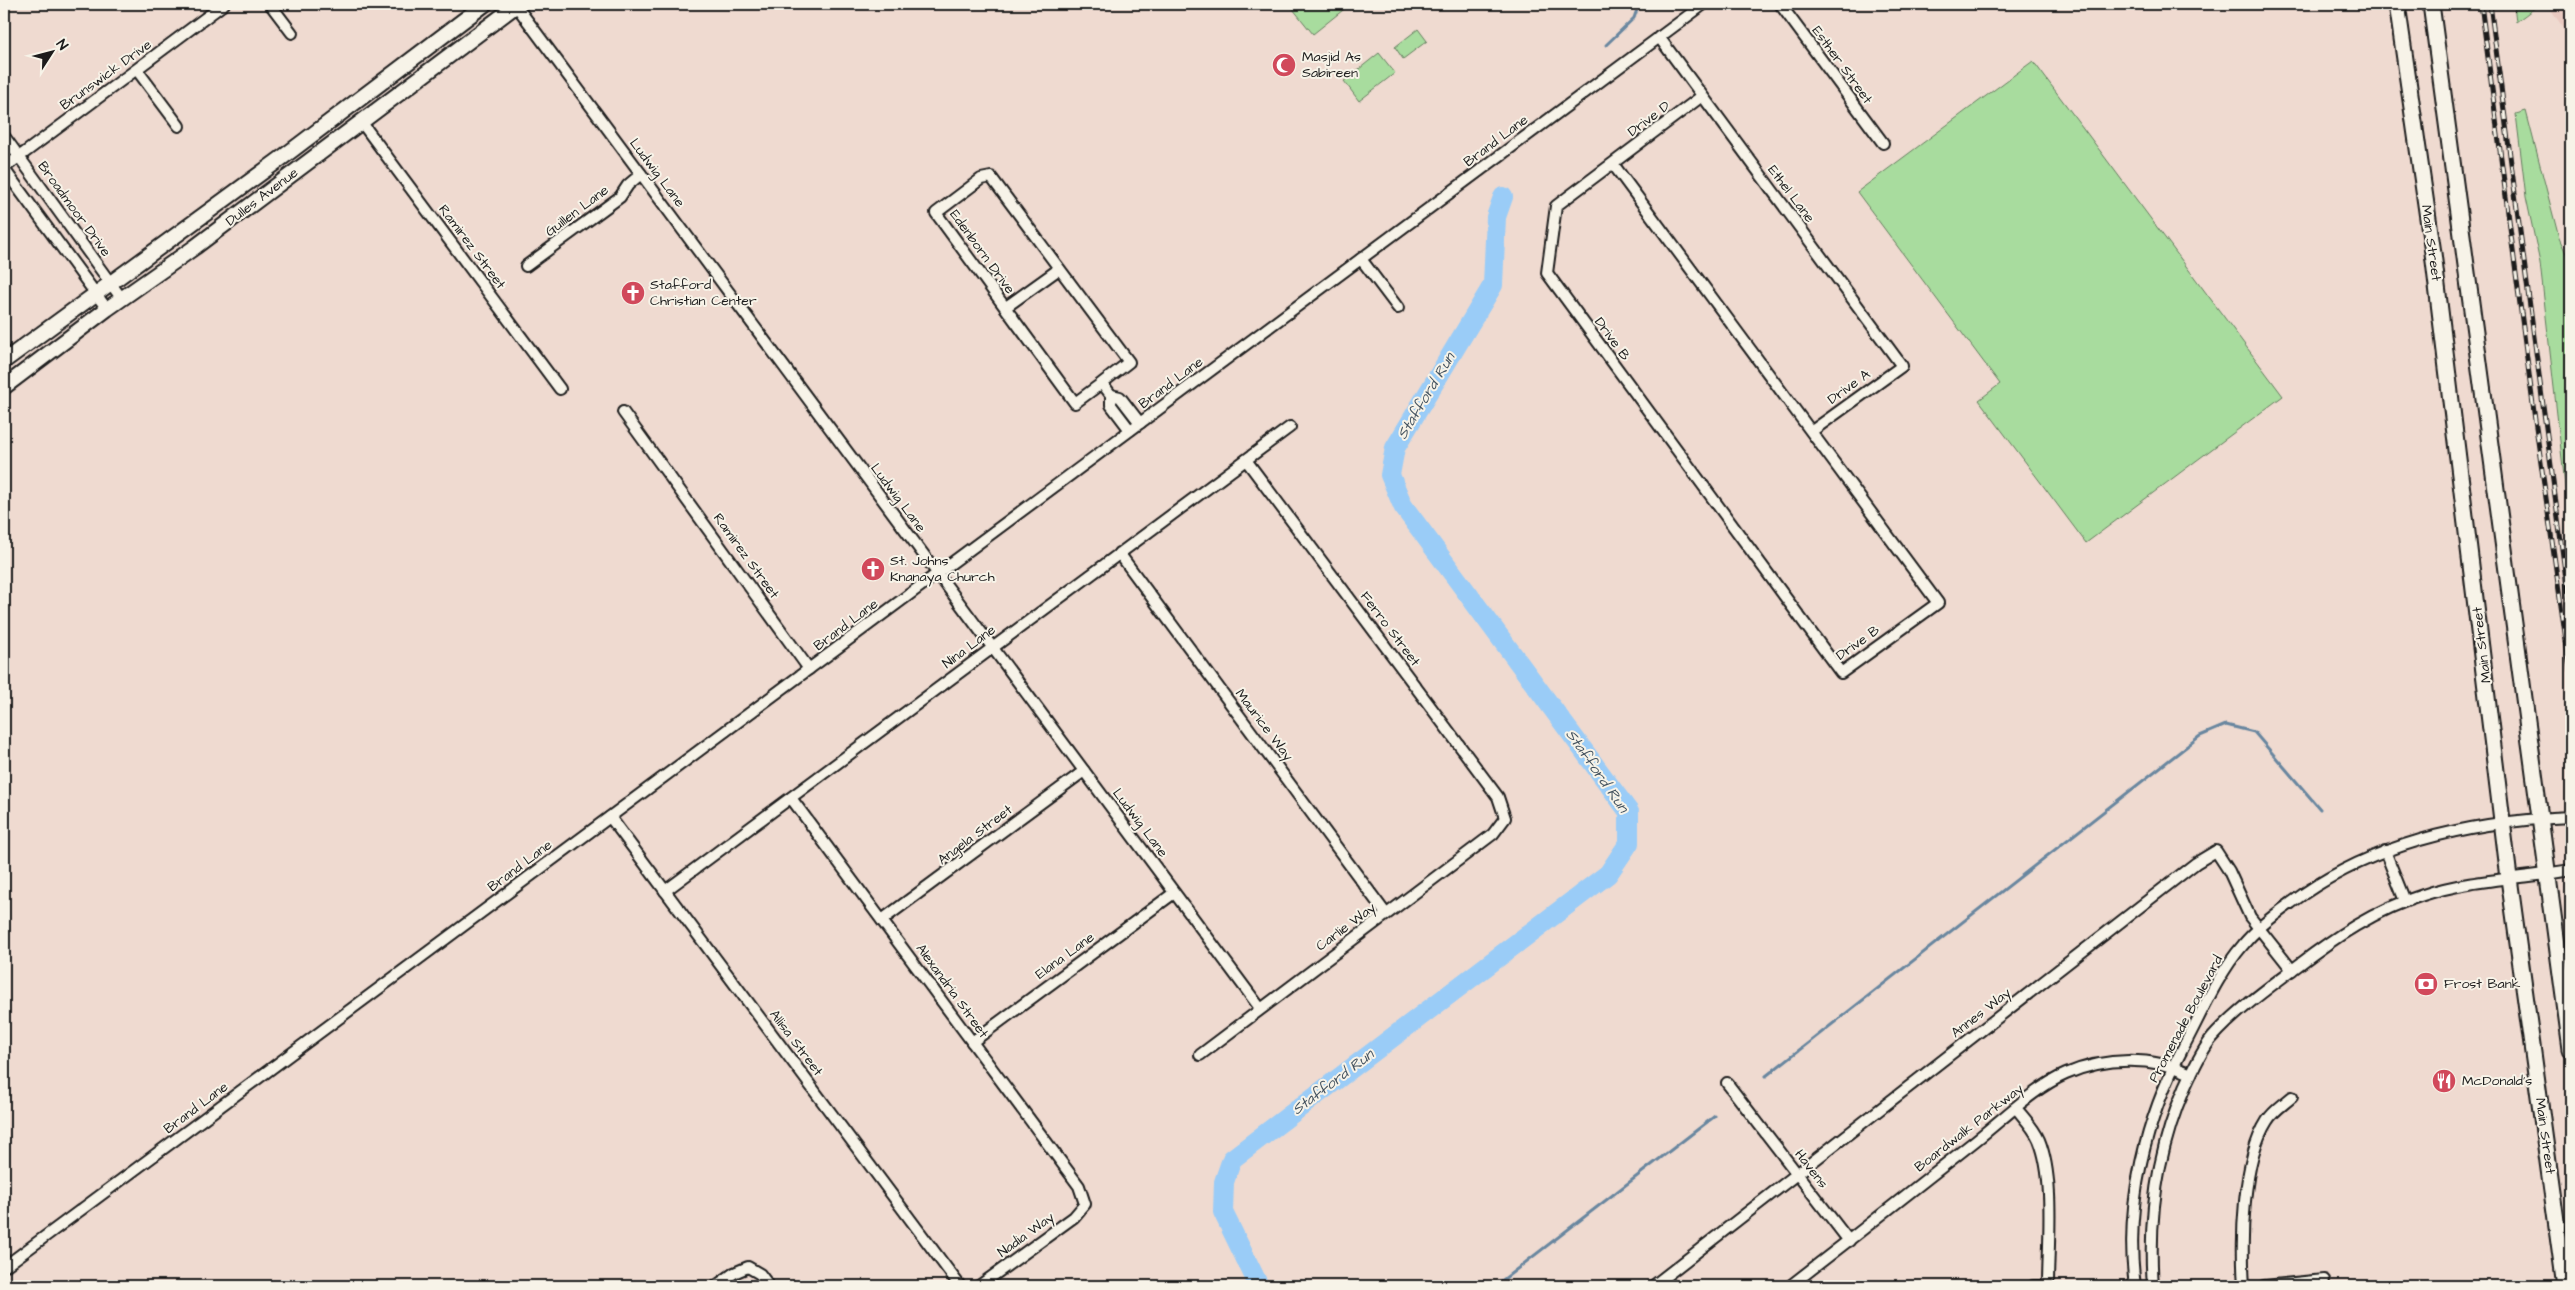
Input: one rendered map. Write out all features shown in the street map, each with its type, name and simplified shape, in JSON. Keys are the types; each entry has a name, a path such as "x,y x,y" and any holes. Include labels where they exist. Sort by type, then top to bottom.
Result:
{"highway":[{"name":"Main Street","path":"2397,4 2434,262 2504,823 2509,878 2565,1286"},
{"path":"2431,4 2571,1049"}],"main road":[{"name":"Dulles Avenue","path":"4,361 283,157 485,4"},
{"name":"Dulles Avenue","path":"4,387 107,309 362,123 517,4"},
{"path":"283,157 294,172"}],"street":[{"name":"Brunswick Drive","path":"4,168 224,4"},
{"path":"270,4 292,33"},
{"name":"Ludwig Lane","path":"517,4 1260,1008"},
{"name":"Brand Lane","path":"4,1268 1704,4"},
{"name":"Esther Street","path":"1780,4 1883,143"},
{"name":"Ethel Lane","path":"1659,37 1902,366"},
{"path":"137,70 179,126"},
{"name":"Drive D","path":"1613,164 1702,96"},
{"name":"Ramirez Street","path":"362,123 560,389"},
{"name":"Broadmoor Drive","path":"4,136 122,299"},
{"name":"Drive B","path":"1613,164 1938,604 1841,673 1547,273 1556,206 1613,164"},
{"path":"4,168 107,309"},
{"name":"Guillen Lane","path":"526,266 620,197 628,185 641,174"},
{"name":"Edenborn Drive","path":"991,177 1059,269 1129,362 1075,403 936,213 981,179 991,177"},
{"path":"1361,259 1398,308"},
{"name":"Edenborn Drive","path":"1006,307 1059,269"},
{"name":"Drive A","path":"1812,431 1902,366"},
{"path":"1102,383 1111,395 1111,405 1130,430"},
{"path":"1111,395 1120,397 1140,423"},
{"name":"Ramirez Street","path":"623,412 810,669"},
{"name":"Nina Lane","path":"665,891 1290,427"},
{"name":"Ferro Street","path":"1246,460 1498,798 1505,818"},
{"name":"Maurice Way","path":"1119,553 1386,914"},
{"name":"Angela Street","path":"882,920 1084,771"},
{"name":"Alexandria Street","path":"790,798 1079,1186 1085,1204"},
{"name":"Allisa Street","path":"610,817 960,1286"},
{"name":"Promenade Boulevard","path":"2135,1286 2133,1217 2136,1186 2149,1135 2174,1066 2230,961 2258,929 2319,883 2385,852 2445,832 2540,818 2571,817"},
{"name":"Carlie Way","path":"1200,1055 1493,834 1505,818"},
{"name":"Annes Way","path":"1653,1286 2188,869 2216,851 2229,871 2242,903 2258,929 2292,970"},
{"path":"2385,852 2405,901"},
{"path":"2153,1286 2152,1216 2156,1180 2169,1129 2191,1074 2207,1046 2227,1023 2292,970 2361,921 2405,901 2452,887 2571,870"},
{"name":"Elana Lane","path":"972,1042 1174,893"},
{"name":"Boardwalk Parkway","path":"1790,1286 2016,1108 2064,1074 2114,1061 2134,1061 2174,1066 2191,1074"},
{"name":"Havens","path":"1727,1083 1849,1241"},
{"path":"2244,1286 2243,1222 2253,1149 2267,1119 2292,1097"},
{"path":"2016,1108 2038,1138 2044,1155 2048,1177 2046,1286 2033,1286"},
{"name":"Nadia Way","path":"979,1286 1074,1217 1085,1204"},
{"path":"716,1286 734,1273 748,1267 760,1274 769,1286"},
{"path":"2264,1286 2324,1280"}],"shaded area":[{"path":"2547,4 2571,4 2571,39"}],"green space":[{"path":"1289,4 1346,4 1348,6 1313,34"},
{"path":"2514,4 2540,4 2516,22"},
{"path":"1418,29 1427,41 1403,59 1395,47"},
{"path":"1379,53 1395,73 1359,101 1344,81"},
{"path":"2033,61 2283,396 2086,543 1979,400 2000,384 1857,192"},
{"path":"2526,111 2559,238 2571,264 2571,539 2540,263 2526,197 2516,114"}],"waterway":[{"name":"Stafford Run","path":"1606,45 1634,18 1639,4"},
{"name":"Stafford Run","path":"1259,1286 1223,1212 1224,1182 1232,1159 1608,874 1629,843 1629,812 1403,506 1390,475 1395,448 1493,285 1496,217 1503,197"},
{"path":"1766,1076 2200,736 2226,725 2254,732 2320,809"},
{"path":"1495,1286 1715,1116"}],"railway":[{"path":"2481,4 2535,420 2571,676"},
{"path":"2490,4 2571,617"}],"place":[{"name":"Masjid As Sabireen","path":"1284,65"},
{"name":"Stafford Christian Center","path":"633,293"},
{"name":"St. Johns Knanaya Church","path":"873,569"},
{"name":"Frost Bank","path":"2426,984"},
{"name":"McDonald's","path":"2444,1081"}]}
